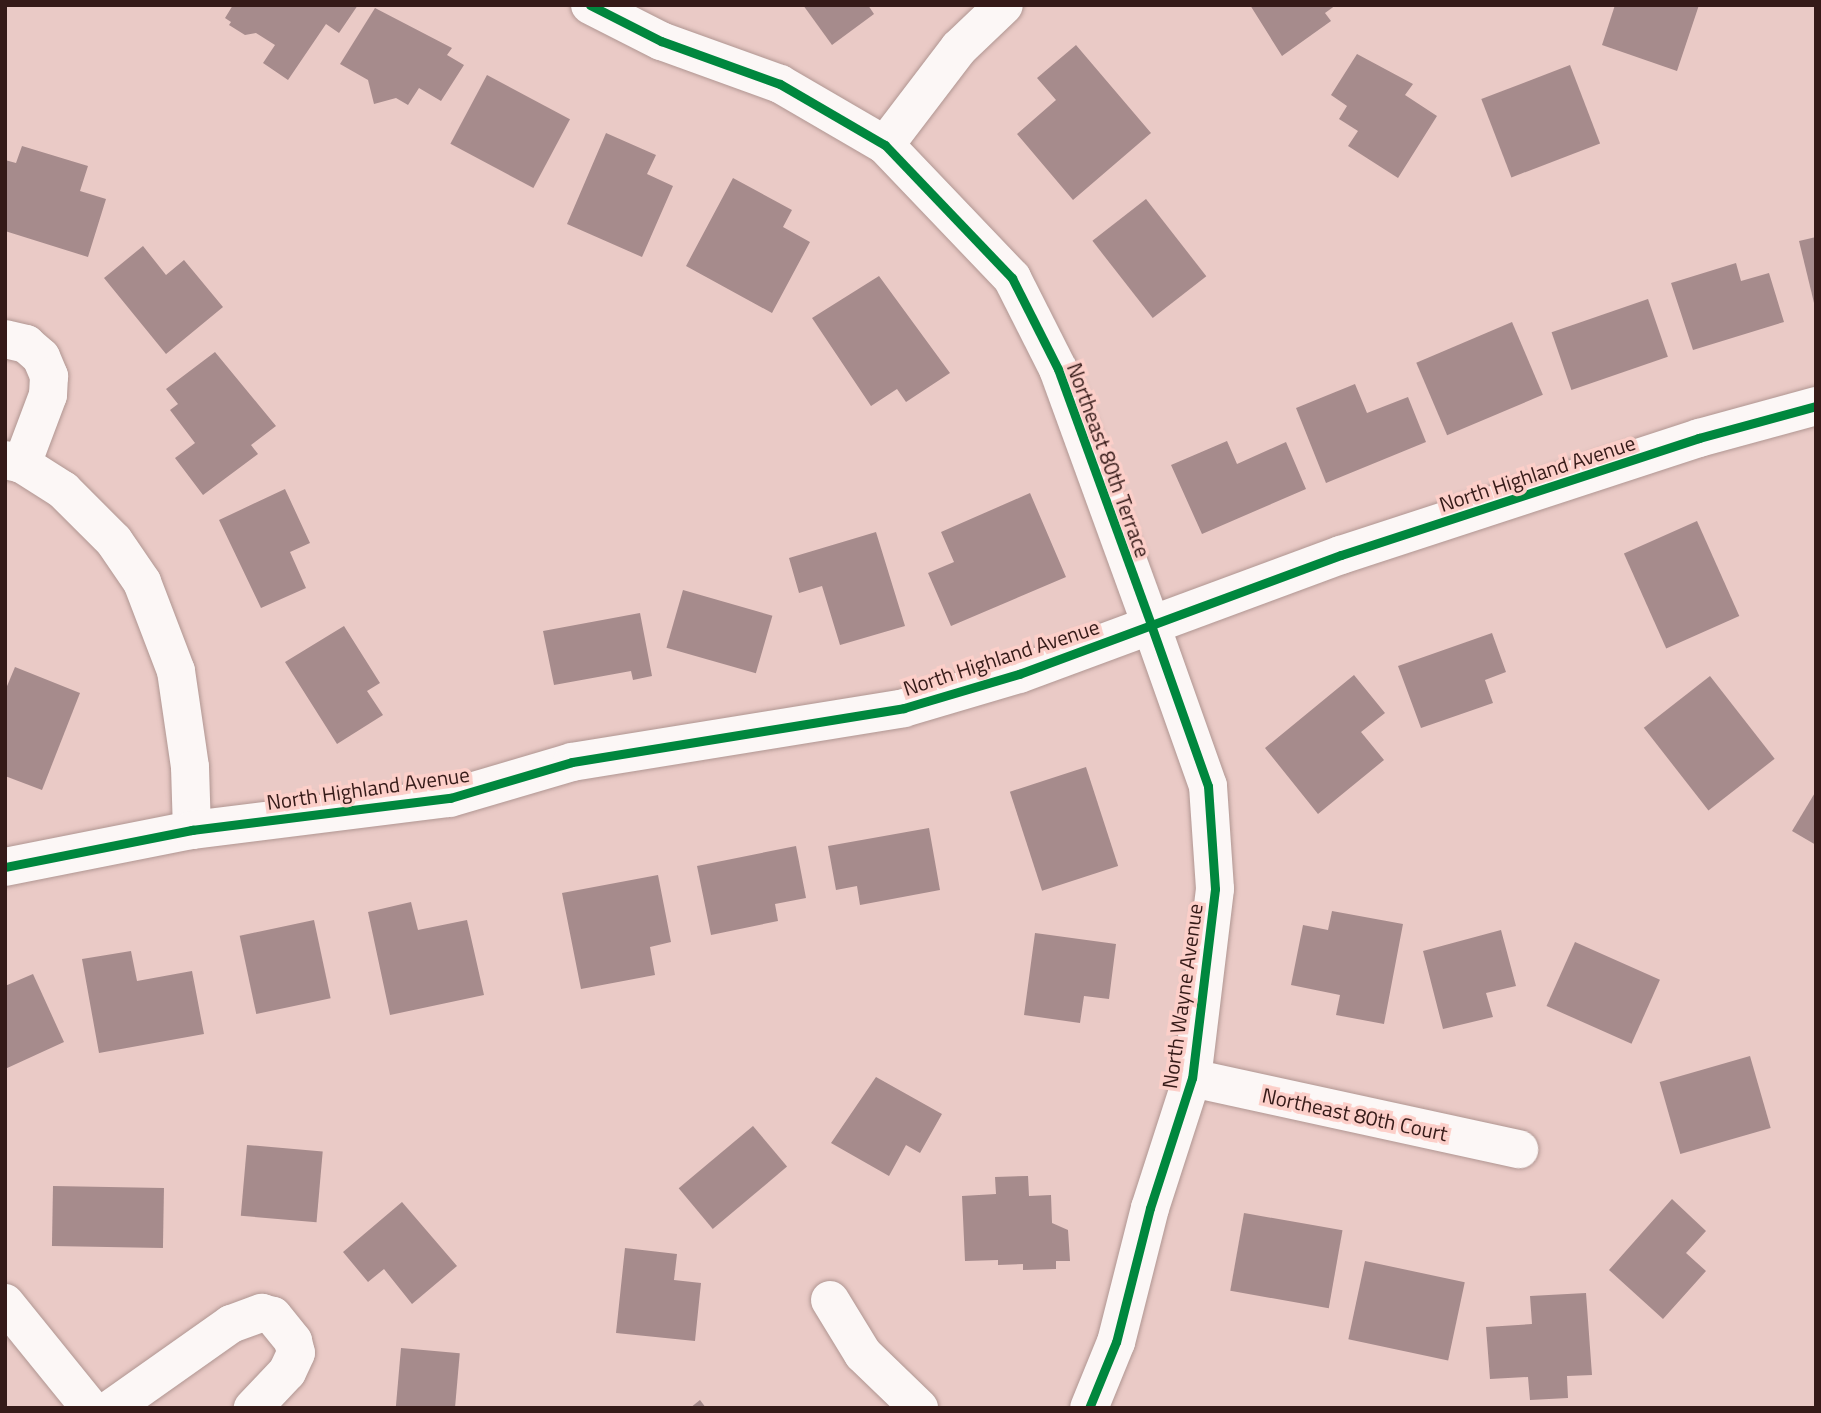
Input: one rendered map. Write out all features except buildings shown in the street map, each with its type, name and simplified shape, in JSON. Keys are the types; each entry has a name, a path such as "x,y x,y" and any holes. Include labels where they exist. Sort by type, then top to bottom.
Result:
{"street":[{"name":"Northeast 80th Terrace","path":"590,5 662,41 780,84 885,145 1012,278 1058,369 1151,625"},
{"path":"885,145 959,48 1004,5"},
{"path":"5,339 26,344 41,358 49,376 48,395 14,462 84,509 114,541 142,582 176,671 190,767 192,830"},
{"name":"North Highland Avenue","path":"5,866 192,830 450,798 572,762 904,708 1018,674 1341,555 1699,438 1816,406"},
{"name":"North Wayne Avenue","path":"1089,1408 1116,1342 1150,1208 1192,1078 1214,889 1208,786 1151,625"},
{"name":"Northeast 80th Court","path":"1192,1078 1519,1149"},
{"path":"831,1300 863,1354 919,1408"},
{"path":"5,1303 90,1408"},
{"path":"112,1408 231,1324 262,1313 274,1316 293,1341 296,1353 287,1372 253,1408"}],"cycle path":[{"path":"590,5 661,41 780,84 885,145 1012,278 1058,369 1151,625 1208,786 1215,889 1192,1078 1150,1208 1116,1342 1089,1408"},
{"path":"5,867 192,830 450,798 572,762 904,708 1019,674 1341,555 1699,438 1816,406"}]}
